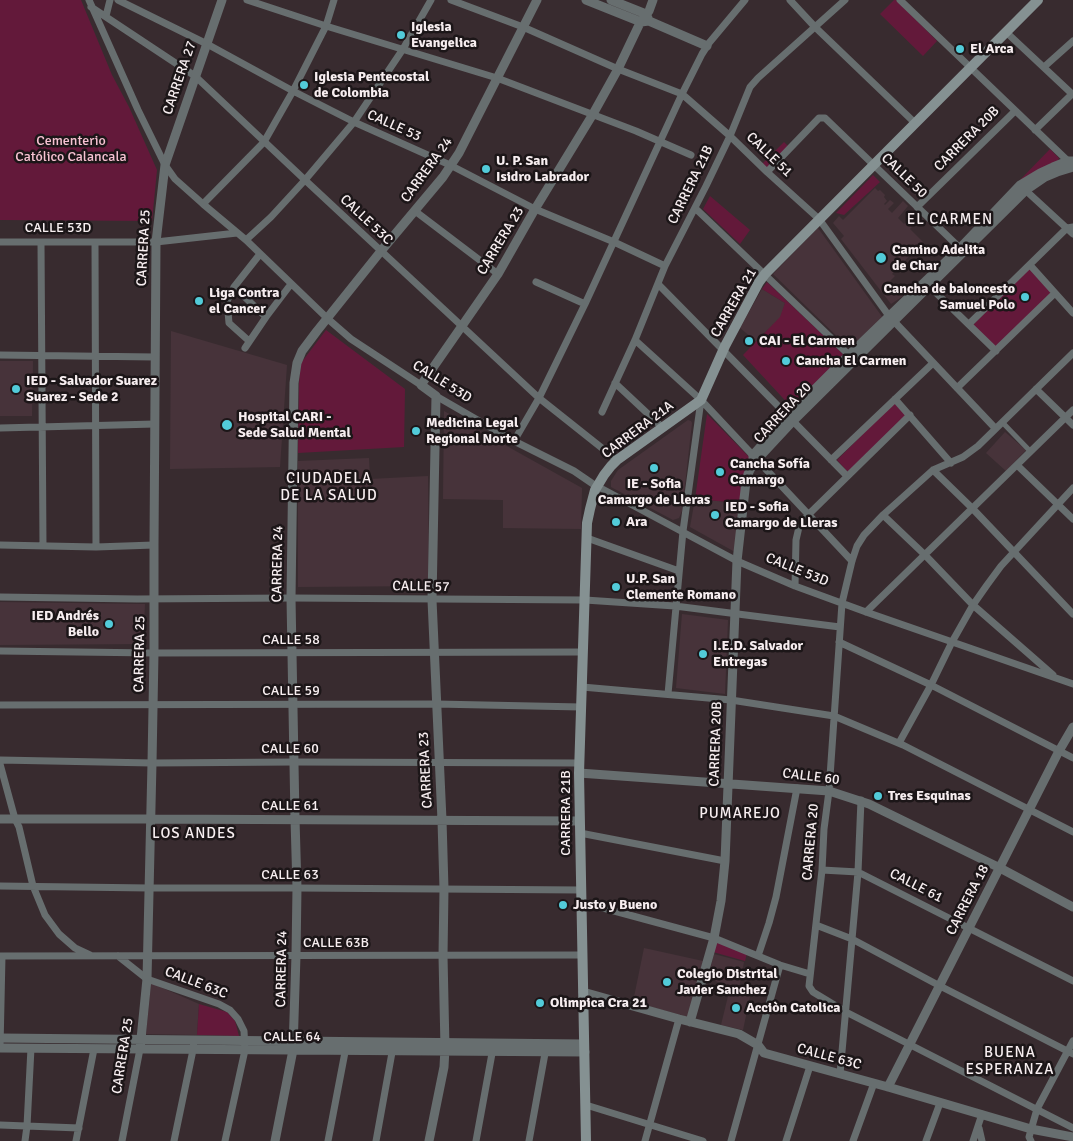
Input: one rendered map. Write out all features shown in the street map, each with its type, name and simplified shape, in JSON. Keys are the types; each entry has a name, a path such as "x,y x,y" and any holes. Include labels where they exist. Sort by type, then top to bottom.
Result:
{"main road":[{"name":"CARRERA 21","path":"701,400 723,350 765,274 1035,1"},
{"name":"CARRERA 21A","path":"598,486 604,475 617,460 701,400"},
{"name":"CARRERA 21B","path":"586,1141 579,768 587,523 598,486"}],"street":[{"path":"106,16 110,0"},
{"name":"CALLE 53","path":"118,0 207,44 354,122 450,165 535,209 614,242 665,266"},
{"name":"CARRERA 27","path":"165,165 222,0"},
{"path":"247,0 497,78 593,114 690,154"},
{"path":"203,204 264,142 293,91 326,26 334,0"},
{"path":"246,240 271,217 354,122 403,49 431,0"},
{"name":"CALLE 51","path":"451,0 524,27 618,69 682,94 819,219 891,319 995,428"},
{"name":"CARRERA 24","path":"275,1141 293,1046 296,955 297,888 291,598 294,383 297,364 302,351 415,211 459,153 537,0"},
{"path":"586,0 645,19"},
{"path":"611,0 645,19 706,46"},
{"name":"CARRERA 23","path":"421,385 498,274 593,114 645,19 653,0"},
{"path":"514,441 539,398 585,304 706,46 745,0"},
{"path":"790,0 815,27 915,123"},
{"name":"CARRERA 21B","path":"602,412 665,266 730,136 750,87 845,0"},
{"path":"900,0 1072,164"},
{"path":"90,3 165,165 175,179 237,233"},
{"name":"CALLE 53C","path":"90,3 106,16 195,76 539,398 617,460"},
{"path":"1006,32 1070,92 1071,96 1035,130"},
{"path":"1044,67 1073,40"},
{"name":"CARRERA 20B","path":"917,207 1015,111"},
{"name":"CALLE 50","path":"767,172 818,118 825,118 962,250"},
{"name":"CARRERA 20","path":"791,418 1023,188 1040,173 1072,164"},
{"name":"CARRERA 25","path":"122,1141 142,1039 147,979 154,653 156,242 165,165"},
{"path":"1023,188 1070,228 1073,234"},
{"path":"695,208 849,354"},
{"path":"415,211 498,274"},
{"path":"969,324 1070,228"},
{"name":"CALLE 53D","path":"0,242 156,242 237,233 351,339 436,396 514,441 574,471 598,486 737,561 795,586 866,612 1073,684"},
{"path":"95,242 96,547"},
{"path":"41,243 43,546"},
{"name":"CARRERA 20","path":"754,460 849,354 929,286 962,250"},
{"path":"260,254 234,287 227,301 230,325 247,344 291,284"},
{"path":"1030,265 1073,313"},
{"path":"536,282 585,304"},
{"path":"658,284 848,476"},
{"path":"929,286 996,351"},
{"path":"234,287 266,316"},
{"path":"957,388 1055,293"},
{"path":"634,340 701,400 754,460 852,561"},
{"name":"CARRERA 20","path":"846,1012 812,992 809,986 829,791 842,603 852,561 864,535 883,515 933,470 963,457 978,446 1073,353"},
{"path":"0,355 155,358"},
{"path":"831,460 933,363"},
{"path":"615,383 663,428"},
{"path":"1036,390 1073,425"},
{"name":"CARRERA 23","path":"429,1141 444,1067 445,1047 442,820 432,600 436,396"},
{"path":"895,399 952,462"},
{"name":"CARRERA 21","path":"668,694 683,531 701,400"},
{"path":"866,612 1073,410"},
{"path":"795,586 796,540 799,527 808,515 910,415"},
{"path":"1002,422 1030,451"},
{"path":"0,428 154,424"},
{"name":"CARRERA 20B","path":"690,1022 714,938 721,901 725,861 737,561 746,482 754,460"},
{"path":"1017,465 1073,519"},
{"path":"933,470 1073,614"},
{"path":"899,744 973,605 1001,566 1073,488"},
{"path":"883,515 973,605 1057,679"},
{"path":"587,538 679,571"},
{"path":"0,545 96,547 154,545"},
{"name":"CALLE 57","path":"0,597 585,600 675,606 840,627"},
{"path":"839,642 931,685 1073,758"},
{"name":"CALLE 58","path":"0,651 154,653 583,652"},
{"path":"582,686 731,700 834,716 899,744 1073,832"},
{"name":"CALLE 59","path":"0,705 436,704 581,707"},
{"name":"CARRERA 18","path":"888,1087 1073,727"},
{"path":"0,762 33,886 45,915 59,934 75,948 92,956"},
{"name":"CALLE 60","path":"0,762 439,762 579,768 728,784 829,791 861,800 1000,868 1073,907"},
{"path":"758,956 776,897 797,788"},
{"path":"840,1074 858,872 861,800"},
{"name":"CALLE 61","path":"0,821 17,823 150,819 295,819 579,822"},
{"path":"580,833 725,861"},
{"name":"CALLE 61","path":"822,870 858,872 1073,981"},
{"name":"CALLE 63","path":"0,886 581,890"},
{"path":"581,902 714,938 780,965 810,974"},
{"path":"816,925 852,939 1070,1053"},
{"name":"CALLE 63B","path":"1,956 582,955"},
{"path":"0,1048 1,956"},
{"name":"CALLE 63C","path":"117,956 147,979 219,1004 230,1010 238,1019 244,1031 245,1045"},
{"path":"732,1141 780,965"},
{"name":"CALLE 63C","path":"583,992 739,1034 758,1045 764,1053 1031,1129 1073,1137"},
{"path":"846,1012 1073,1128"},
{"path":"645,1141 679,1019"},
{"name":"CALLE 64","path":"0,1038 142,1039 194,1045"},
{"path":"78,1039 78,1048"},
{"path":"1031,1141 1029,1137 1037,1110 1070,1053 1073,1041"},
{"path":"174,1141 194,1045"},
{"name":"CALLE 64","path":"0,1048 140,1049 194,1045 245,1045 584,1048"},
{"path":"225,1141 245,1045"},
{"path":"328,1141 346,1046"},
{"path":"376,1141 393,1047"},
{"path":"25,1141 31,1048"},
{"path":"476,1141 493,1048"},
{"path":"529,1141 546,1048"},
{"path":"76,1141 94,1049"},
{"path":"786,1141 810,1066"},
{"path":"853,1141 874,1083"},
{"path":"926,1141 940,1103"},
{"path":"586,1105 703,1141"},
{"path":"973,1141 979,1128 982,1114"},
{"path":"0,1125 79,1128"},
{"path":"979,1128 982,1141"}],"shaded area":[{"name":"Camino Adelita de Char","path":"875,188 885,195 884,197 887,201 885,205 890,200 894,203 888,209 892,213 903,201 908,206 898,218 904,224 907,222 912,227 910,229 923,242 892,274 895,276 890,281 893,285 890,288 893,291 896,288 903,296 891,304 841,239 844,236 833,223 839,216 843,220"},
{"path":"818,228 883,318 850,349 773,274"},
{"path":"762,289 785,303 781,317 756,341 740,328"},
{"name":"Hospital CARI - Sede Salud Mental","path":"171,331 287,365 280,467 170,469"},
{"name":"IED - Salvador Suarez Suarez - Sede 2","path":"0,361 33,361 32,416 0,416"},
{"path":"444,411 582,488 581,529 503,528 503,500 443,499"},
{"name":"IE - Sofia Camargo de Lleras","path":"688,420 692,423 682,511 679,518 673,520 611,487 611,481 618,470"},
{"path":"1005,432 1026,450 1006,471 986,453"},
{"path":"369,458 370,479 428,476 429,586 298,587 298,461"},
{"name":"IED - Sofia Camargo de Lleras","path":"695,499 740,503 735,552 690,527"},
{"path":"0,602 145,604 143,644 0,645"},
{"name":"I.E.D. Salvador Entregas","path":"682,614 728,620 725,694 676,688"},
{"name":"Colegio Distrital Javier Sanchez","path":"644,948 703,961 688,1017 633,1002"},
{"path":"714,954 744,962 739,988 708,979"},
{"path":"151,983 199,1004 197,1035 146,1034"},
{"name":"Acciòn Catolica","path":"730,988 751,992 743,1030 721,1025"}],"green space":[{"name":"Cementerio Católico Calancala","path":"0,0 81,0 112,75 129,107 157,170 152,221 0,220"},
{"path":"894,0 937,41 923,56 880,14"},
{"path":"784,142 788,146 767,169 762,164"},
{"path":"1050,149 1059,158 1057,163 1021,182 1020,180"},
{"path":"873,175 880,182 844,215 836,213"},
{"path":"710,196 750,230 740,244 703,209"},
{"path":"1029,268 1051,293 993,350 970,328"},
{"name":"Cancha El Carmen","path":"767,282 844,355 794,410 743,355 780,317 785,303 762,289"},
{"path":"326,330 405,389 404,447 298,453 301,363"},
{"path":"894,403 906,415 848,472 837,460"},
{"path":"707,414 753,461 740,503 695,499"},
{"path":"716,941 747,953 745,961 713,952"},
{"path":"199,1004 227,1012 235,1021 239,1036 197,1035"}],"place":[{"name":"Iglesia Evangelica","path":"401,35"},
{"name":"El Arca","path":"960,49"},
{"name":"Iglesia Pentecostal de Colombia","path":"304,85"},
{"name":"U. P. San Isidro Labrador","path":"486,169"},
{"name":"Camino Adelita de Char","path":"881,258"},
{"name":"Cancha de baloncesto Samuel Polo","path":"1025,297"},
{"name":"Liga Contra el Cancer","path":"199,301"},
{"name":"CAI - El Carmen","path":"749,341"},
{"name":"Cancha El Carmen","path":"786,361"},
{"name":"IED - Salvador Suarez Suarez - Sede 2","path":"16,389"},
{"name":"Hospital CARI - Sede Salud Mental","path":"227,425"},
{"name":"Medicina Legal Regional Norte","path":"416,431"},
{"name":"IE - Sofia Camargo de Lleras","path":"654,468"},
{"name":"Cancha Sofía Camargo","path":"720,472"},
{"name":"IED - Sofia Camargo de Lleras","path":"715,515"},
{"name":"Ara","path":"616,522"},
{"name":"U.P. San Clemente Romano","path":"616,587"},
{"name":"IED Andrés Bello","path":"109,624"},
{"name":"I.E.D. Salvador Entregas","path":"703,654"},
{"name":"Tres Esquinas","path":"878,796"},
{"name":"Justo y Bueno","path":"563,905"},
{"name":"Colegio Distrital Javier Sanchez","path":"667,982"},
{"name":"Olimpica Cra 21","path":"540,1003"},
{"name":"Acciòn Catolica","path":"736,1008"}],"district":[{"name":"EL CARMEN","path":"950,220"},
{"name":"CIUDADELA DE LA SALUD","path":"329,488"},
{"name":"PUMAREJO","path":"740,814"},
{"name":"LOS ANDES","path":"194,834"},
{"name":"BUENA ESPERANZA","path":"1010,1062"}]}
